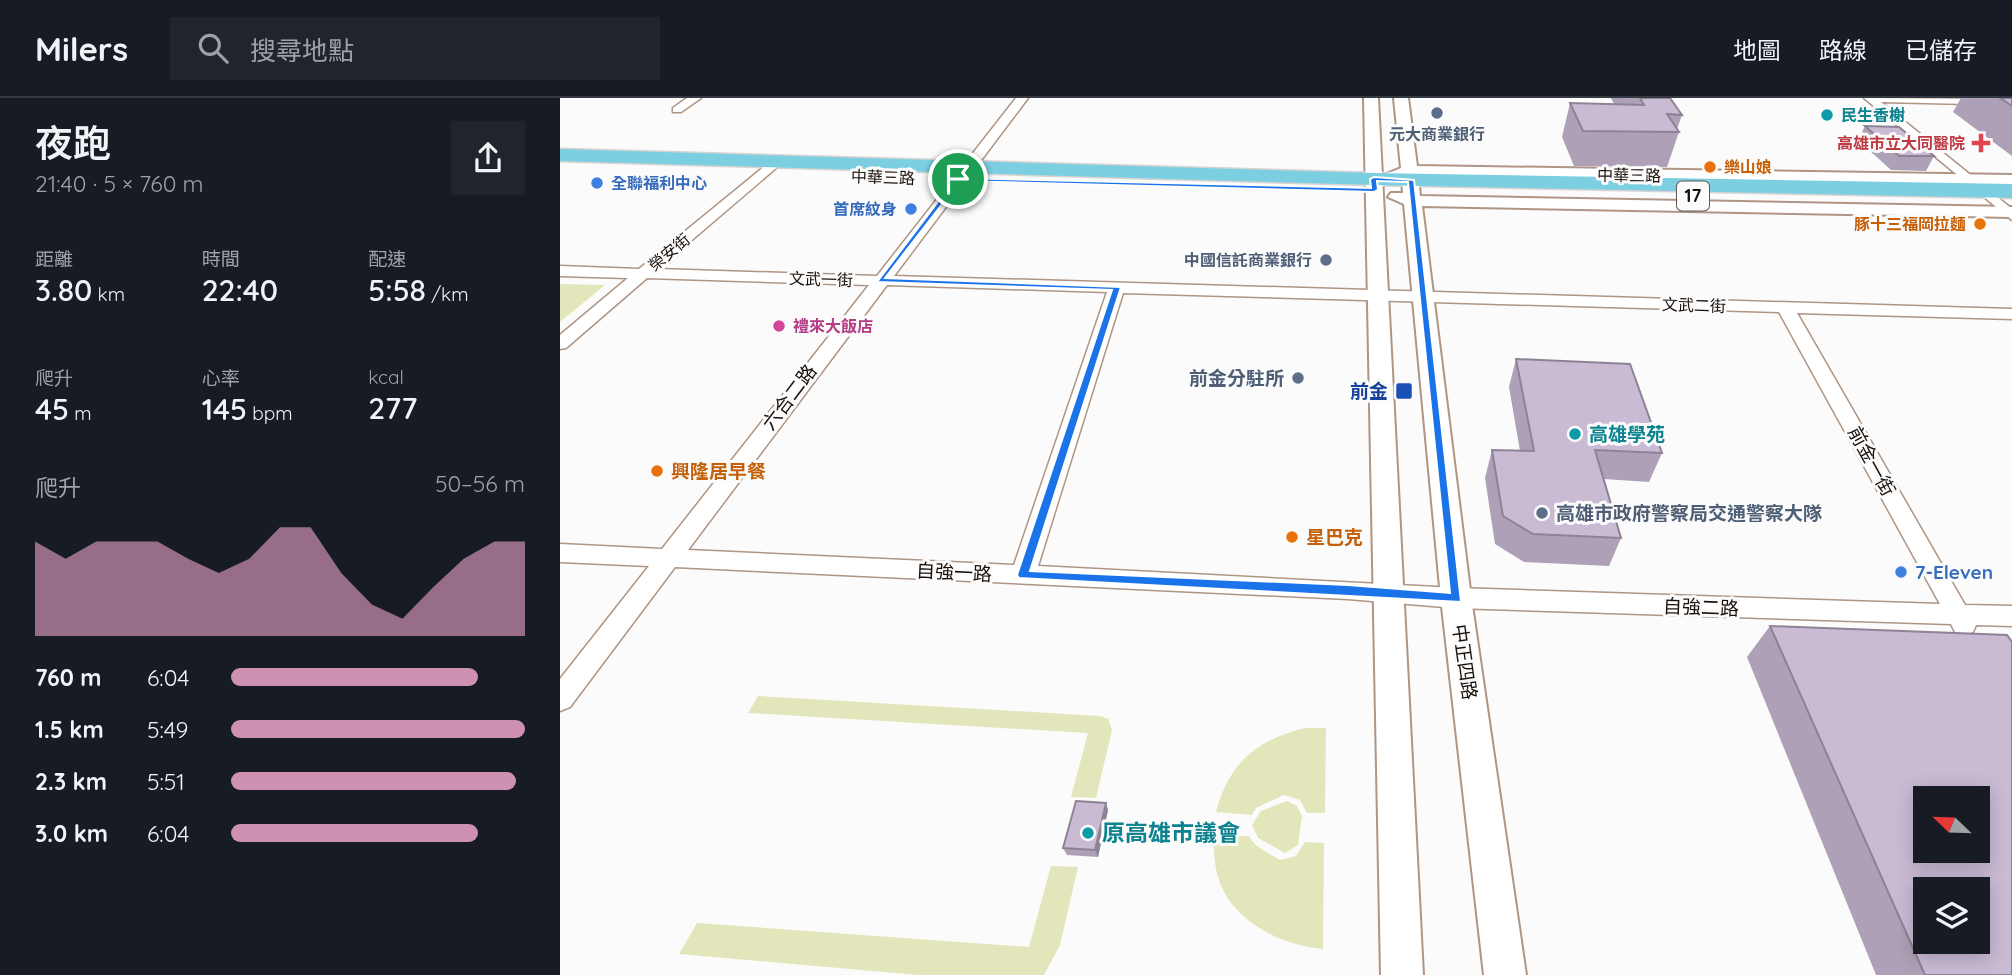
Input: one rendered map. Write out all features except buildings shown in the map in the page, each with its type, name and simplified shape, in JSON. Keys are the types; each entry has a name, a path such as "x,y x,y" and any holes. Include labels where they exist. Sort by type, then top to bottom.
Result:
{"main road":[{"name":"中華三路","path":"560,155 770,166 2000,201"},
{"name":"中華三路","path":"560,168 770,166"}],"street":[{"path":"677,110 695,98"},
{"name":"六合二路","path":"560,699 1022,98"},
{"path":"1371,98 1391,593 1402,975"},
{"name":"中正四路","path":"1401,98 1456,598 1504,975"},
{"path":"1871,98 2012,102"},
{"path":"1871,98 2000,201"},
{"name":"榮安街","path":"560,344 770,166"},
{"name":"中華三路","path":"1412,186 2000,201 2012,180"},
{"name":"文武一街","path":"560,271 1377,295"},
{"path":"1023,575 1117,287"},
{"name":"文武二街","path":"1377,295 2012,314"},
{"name":"前金一街","path":"1785,307 1975,642"},
{"name":"自強一路","path":"560,553 1391,593"},
{"name":"自強二路","path":"1391,593 1456,598 2012,616"}],"green space":[{"path":"560,284 605,285 560,322"},
{"path":"758,696 1100,716 1108,719 1112,730 1096,798 1071,797 1088,733 748,713"},
{"path":"1305,728 1326,728 1325,813 1307,813 1300,800 1284,795 1256,808 1252,815 1216,812 1229,780 1247,756 1272,739"},
{"path":"1287,801 1297,806 1302,816 1298,845 1285,853 1258,838 1252,825 1261,811"},
{"path":"1213,836 1249,836 1259,847 1280,860 1296,856 1305,842 1324,843 1323,949 1307,947 1275,936 1260,929 1235,908 1217,875"},
{"path":"1051,866 1078,867 1060,945 1044,975 918,975 679,954 697,923 1029,947"}],"place":[{"name":"元大商業銀行","path":"1437,113"},
{"name":"民生香榭","path":"1827,115"},
{"name":"高雄市立大同醫院","path":"1981,143"},
{"name":"樂山娘","path":"1710,167"},
{"name":"全聯福利中心","path":"597,183"},
{"name":"首席紋身","path":"911,209"},
{"name":"豚十三福岡拉麵","path":"1980,224"},
{"name":"中國信託商業銀行","path":"1326,260"},
{"name":"禮來大飯店","path":"779,326"},
{"name":"前金分駐所","path":"1298,378"},
{"name":"前金","path":"1404,391"},
{"name":"高雄學苑","path":"1575,434"},
{"name":"興隆居早餐","path":"657,471"},
{"name":"高雄市政府警察局交通警察大隊","path":"1542,513"},
{"name":"星巴克","path":"1292,537"},
{"name":"7-Eleven","path":"1901,572"},
{"name":"原高雄市議會","path":"1088,833"}],"route":[{"path":"958,179 1374,190 1374,179 1411,180 1456,598 1348,590 1023,575 1117,287 880,280 958,179"}]}
